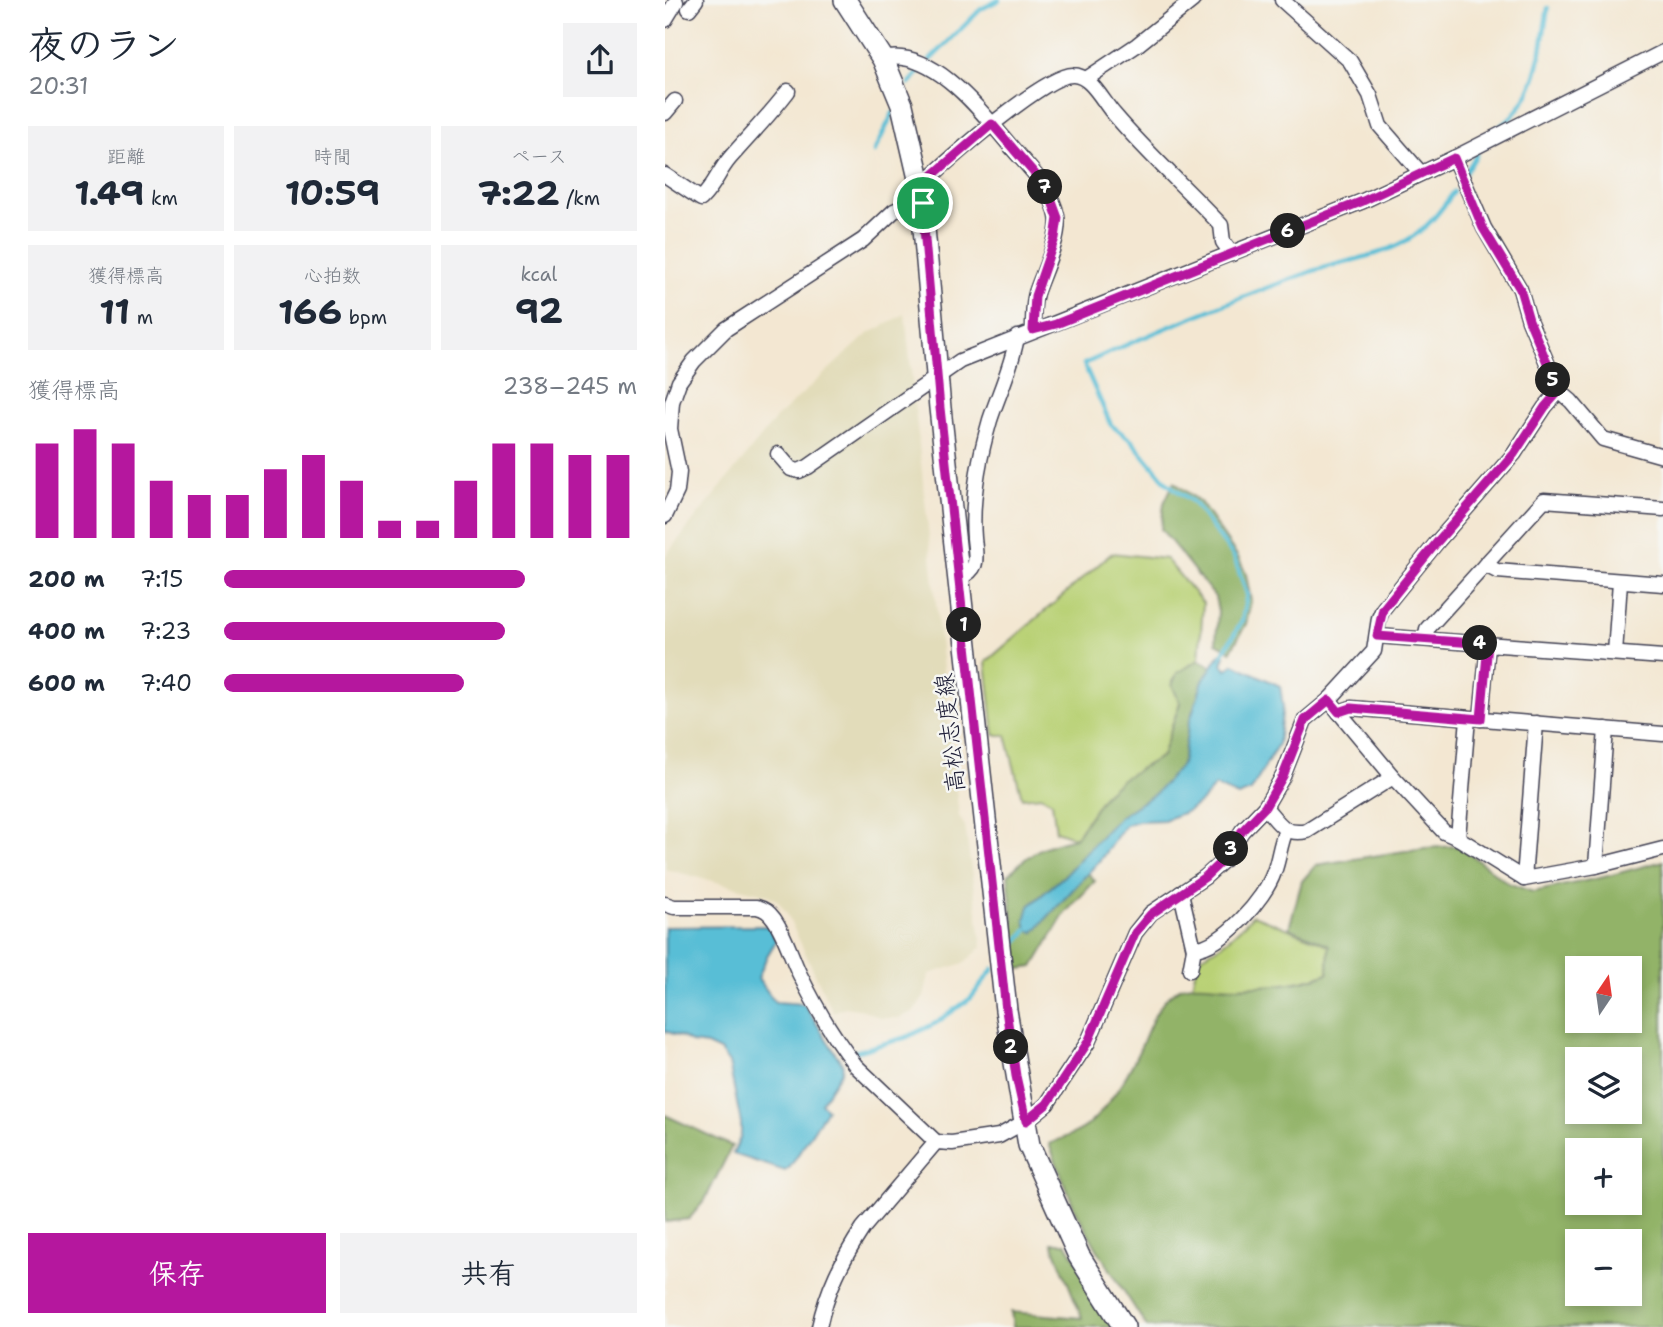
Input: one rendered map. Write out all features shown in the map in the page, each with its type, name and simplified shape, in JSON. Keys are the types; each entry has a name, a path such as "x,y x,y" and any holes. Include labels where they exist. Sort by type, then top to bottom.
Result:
{"main road":[{"name":"高松志度線","path":"845,0 883,59 902,105 921,193 937,374 1006,1010 1029,1145 1079,1256 1124,1327"}],"street":[{"path":"1086,79 1137,45 1193,0"},
{"path":"1282,0 1350,61 1370,95 1380,126 1420,172"},
{"path":"665,20 687,4"},
{"path":"778,454 791,470 799,471 960,360 1363,201 1663,52"},
{"path":"883,59 896,56 920,63 946,79 975,103 1047,188 1058,218 1055,238 1035,296 1033,330"},
{"path":"665,516 677,491 679,472 670,429 673,402 678,382 694,361 726,329 863,240 894,211 912,202 921,193 927,180 992,124 1065,76 1075,75 1086,79 1114,115 1221,225 1223,242 1232,254"},
{"path":"665,175 701,199 713,188 727,161 788,91"},
{"path":"665,113 675,101"},
{"path":"1454,158 1483,228 1520,289 1529,320 1559,391 1603,439 1663,456"},
{"path":"959,579 969,574 975,565 973,526 979,469 990,422 1017,337"},
{"path":"665,904 757,907 766,910 775,920 799,974 831,1033 856,1066 936,1142 952,1143 999,1136 1026,1121 1047,1104 1088,1042 1135,933 1151,914 1205,877 1223,860 1242,831 1265,807 1283,776 1305,720 1329,700 1374,651 1383,609 1514,454 1559,391"},
{"path":"1425,639 1426,629 1544,500 1663,509"},
{"path":"1485,565 1497,571 1663,584"},
{"path":"1615,653 1620,582"},
{"path":"1377,636 1663,657"},
{"path":"1458,838 1488,644"},
{"path":"1329,700 1393,777 1444,832 1524,879 1596,866 1663,849"},
{"path":"1339,712 1351,708 1663,734"},
{"path":"1524,879 1536,723"},
{"path":"1596,866 1606,729"},
{"path":"1265,807 1286,830 1296,834 1307,831 1393,777"},
{"path":"1194,949 1224,936 1268,886 1286,830"},
{"path":"1181,893 1194,949 1190,970"},
{"path":"819,1327 825,1298 853,1243 936,1142"}],"shaded area":[{"path":"905,314 959,817 965,826 982,947 964,963 929,974 924,997 913,1012 898,1018 881,1018 864,1010 845,1007 833,1012 786,912 778,901 768,895 665,869 665,556 778,416 868,334"}],"green space":[{"path":"1174,482 1200,502 1238,557 1246,574 1251,601 1246,624 1231,651 1216,643 1218,611 1215,597 1161,529 1164,503"},
{"path":"1112,553 1166,559 1203,603 1199,660 1177,673 1172,684 1180,702 1162,756 1105,794 1075,838 1056,831 1052,802 1041,796 1022,798 1006,735 994,735 986,662"},
{"path":"1199,660 1212,667 1203,682 1189,723 1182,764 1156,793 1119,817 1064,876 1029,906 1034,932 1087,872 1095,881 1065,913 1033,967 1018,969 1008,875 1038,850 1075,838 1105,794 1122,779 1162,756 1180,703 1172,685 1177,673"},
{"path":"1459,846 1508,883 1533,892 1663,861 1663,1327 1147,1327 1097,1249 1074,1207 1049,1144 1084,1128 1103,1110 1128,1074 1152,1020 1162,1004 1175,991 1189,985 1238,987 1284,984 1328,973 1329,945 1289,928 1302,881 1316,865 1424,848"},
{"path":"1253,915 1329,945 1328,973 1278,985 1192,986 1198,958 1228,939"},
{"path":"665,1115 732,1146 705,1200 689,1219 665,1222"},
{"path":"1052,1243 1066,1243 1118,1327 1013,1327 1011,1312 1082,1318"}],"water":[{"path":"1220,654 1225,656 1222,664 1226,670 1234,664 1280,686 1283,706 1278,744 1251,791 1238,796 1215,786 1201,802 1185,812 1164,820 1138,821 1125,825 1100,860 1034,932 1027,930 1025,920 1029,906 1064,876 1119,817 1156,793 1182,764 1189,723 1203,681"},
{"path":"768,926 776,941 758,978 775,1002 804,1004 843,1065 842,1071 821,1103 827,1109 785,1171 733,1154 741,1135 741,1123 729,1063 720,1051 665,1031 665,927"}],"waterway":[{"path":"930,60 981,9 999,0"},
{"path":"1495,130 1510,118 1529,91 1539,60 1548,8"},
{"path":"909,84 921,70"},
{"path":"874,152 893,113"},
{"path":"1466,172 1477,154"},
{"path":"1222,655 1242,621 1247,594 1234,557 1193,502 1167,483 1132,441 1111,425 1084,364 1224,304 1310,272 1391,248 1426,226 1454,192"},
{"path":"1011,948 1027,930"},
{"path":"851,1053 907,1037 936,1023 971,998 993,969"}],"route":[{"path":"992,124 1047,188 1058,218 1055,238 1035,296 1033,330 1056,324 1363,201 1454,158 1483,228 1520,289 1529,320 1559,391 1514,454 1438,541 1383,609 1380,618 1377,636 1488,644 1481,719 1351,708 1339,712 1329,700 1305,720 1283,776 1265,807 1242,831 1223,860 1205,877 1151,914 1135,933 1088,1042 1047,1104 1026,1121 1006,1010 940,408 923,203 920,183 927,180 992,124"}]}
